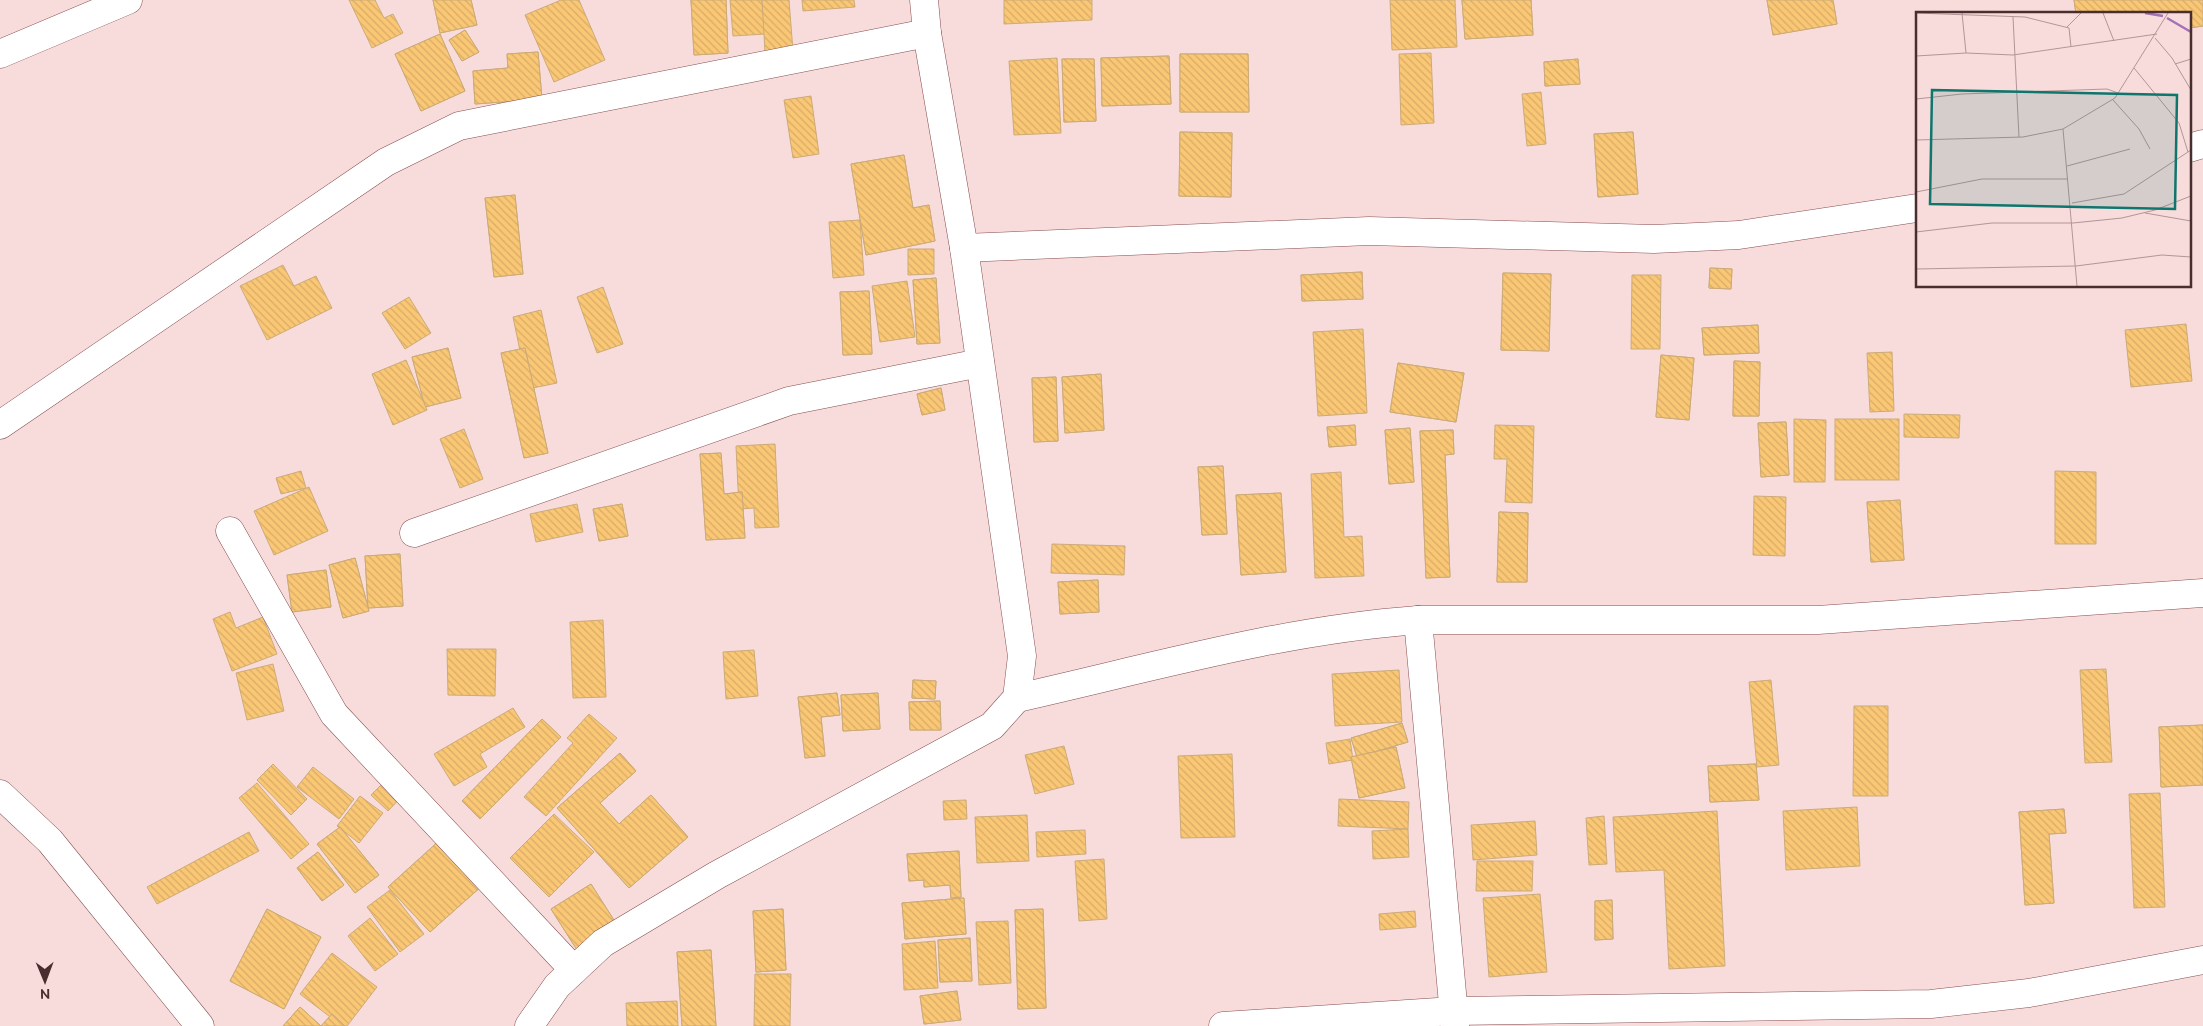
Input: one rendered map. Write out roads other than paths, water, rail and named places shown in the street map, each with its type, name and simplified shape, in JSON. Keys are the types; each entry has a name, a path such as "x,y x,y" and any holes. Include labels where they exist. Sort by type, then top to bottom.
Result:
{"street":[{"path":"0,54 128,0"},
{"path":"530,1026 557,986 603,943 709,880 992,726 1017,698 1022,656 964,248 927,34 924,0"},
{"path":"0,425 386,162 459,126 927,34"},
{"path":"2190,148 2203,144"},
{"path":"964,248 1369,231 1673,238 1739,236 1916,208"},
{"path":"414,534 789,401 980,363"},
{"path":"230,531 334,714 574,970"},
{"path":"1017,698 1279,638 1376,623 1418,620 1818,620 2203,592"},
{"path":"1418,620 1454,1018"},
{"path":"0,794 50,841 200,1026"},
{"path":"1223,1026 1931,1004 2029,993 2203,960"}]}
